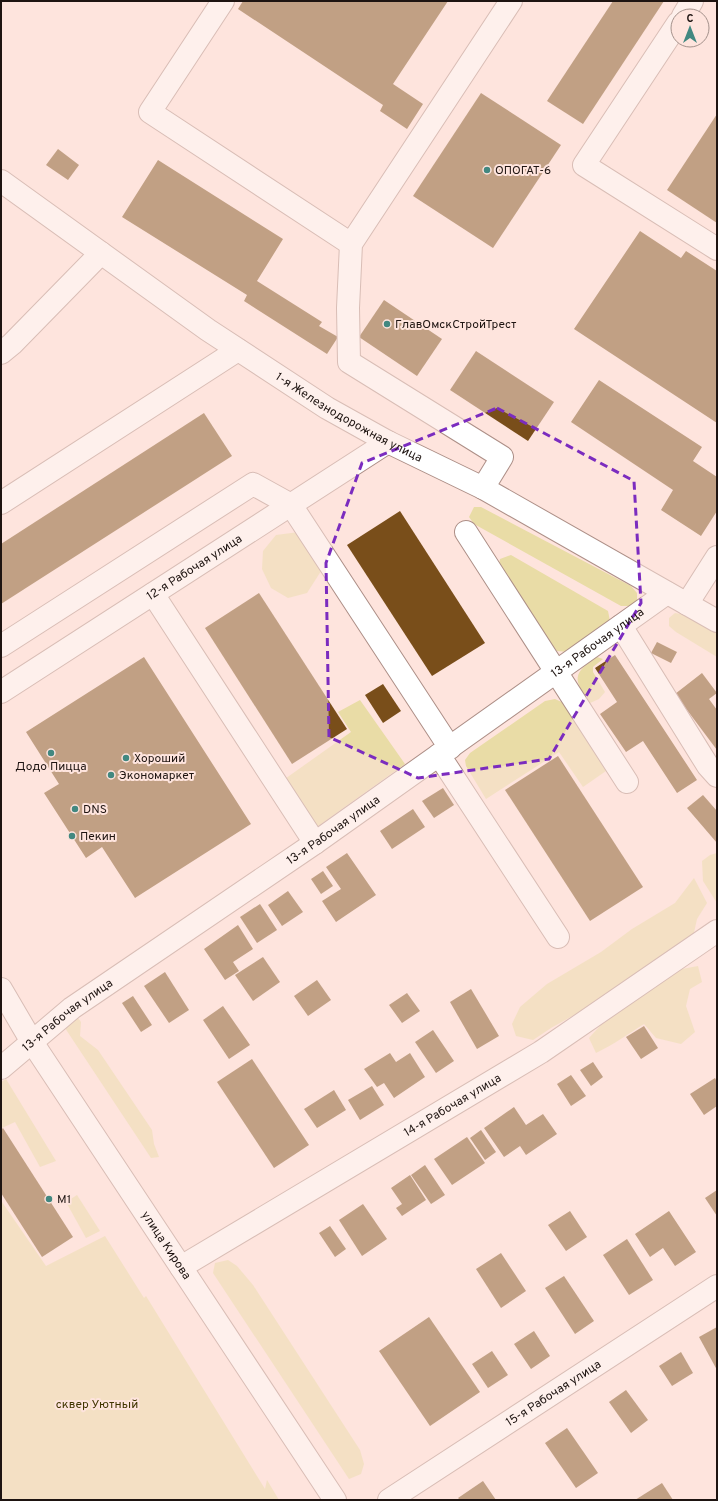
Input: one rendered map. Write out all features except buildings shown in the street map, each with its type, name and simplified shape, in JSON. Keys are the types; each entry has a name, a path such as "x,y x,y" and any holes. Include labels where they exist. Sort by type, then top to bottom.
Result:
{"street":[{"path":"223,1 150,112 350,244"},
{"path":"483,488 502,457 349,362 348,308 350,244 511,1"},
{"path":"670,35 584,165 717,249"},
{"name":"1-я Железнодорожная улица","path":"1,181 208,330 326,408 388,442 483,488 717,621"},
{"path":"1,353 12,344 101,253"},
{"path":"1,503 238,350"},
{"name":"12-я Рабочая улица","path":"1,692 388,442"},
{"path":"1,646 253,484 290,505 558,937"},
{"path":"466,532 627,782"},
{"path":"687,604 717,557"},
{"name":"13-я Рабочая улица","path":"1,1068 72,1008 315,843 667,593"},
{"path":"153,594 315,843"},
{"path":"621,626 708,766 717,776"},
{"name":"14-я Рабочая улица","path":"181,1267 541,1052 717,931"},
{"name":"улица Кирова","path":"1,989 32,1042 335,1500"},
{"name":"15-я Рабочая улица","path":"389,1500 717,1286"}],"highlighted area":[{"path":"497,408 634,481 641,603 549,759 418,778 329,737 326,563 362,463"}],"green space":[{"path":"474,507 481,507 631,586 637,593 637,602 631,606 621,606 474,524 469,517"},
{"path":"299,532 323,568 307,593 288,598 271,588 262,569 263,551 276,535"},
{"path":"511,555 608,611 610,621 568,652 557,651 549,642 498,569 500,559"},
{"path":"675,613 686,615 717,633 717,657 676,632 669,626 669,618"},
{"path":"597,657 603,659 593,667 593,672 605,692 599,699 590,703 580,688 578,677 583,668"},
{"path":"555,699 566,704 606,771 583,787 559,752 486,799 466,766 465,760 470,753 545,701"},
{"path":"360,700 405,764 314,829 282,781 351,732 338,712"},
{"path":"717,853 717,903 703,881 702,861 710,855"},
{"path":"694,878 707,903 697,919 693,937 615,992 551,1028 533,1040 516,1036 512,1024 520,1007 547,984 601,952 632,929 675,903"},
{"path":"698,966 702,982 690,989 686,1006 695,1032 681,1044 656,1038 644,1024 596,1053 589,1038 608,1017 682,969"},
{"path":"76,1015 81,1022 80,1036 98,1050 152,1130 154,1144 159,1157 151,1158 63,1025"},
{"path":"6,1079 56,1161 40,1167 15,1122 2,1128 1,1082"},
{"path":"77,1195 100,1231 86,1238 66,1202"},
{"name":"сквер Уютный","path":"2,1202 46,1266 105,1236 144,1298 146,1296 265,1489 267,1480 279,1500 1,1500"},
{"path":"228,1260 237,1266 253,1285 360,1450 364,1464 361,1474 349,1479 213,1273 215,1263"}],"place":[{"name":"ОПОГАТ-6","path":"487,170"},
{"name":"ГлавОмскСтройТрест","path":"387,324"},
{"name":"Додо Пицца","path":"51,753"},
{"name":"Хороший","path":"126,758"},
{"name":"Экономаркет","path":"111,775"},
{"name":"DNS","path":"75,809"},
{"name":"Пекин","path":"72,836"},
{"name":"М1","path":"49,1199"}]}
